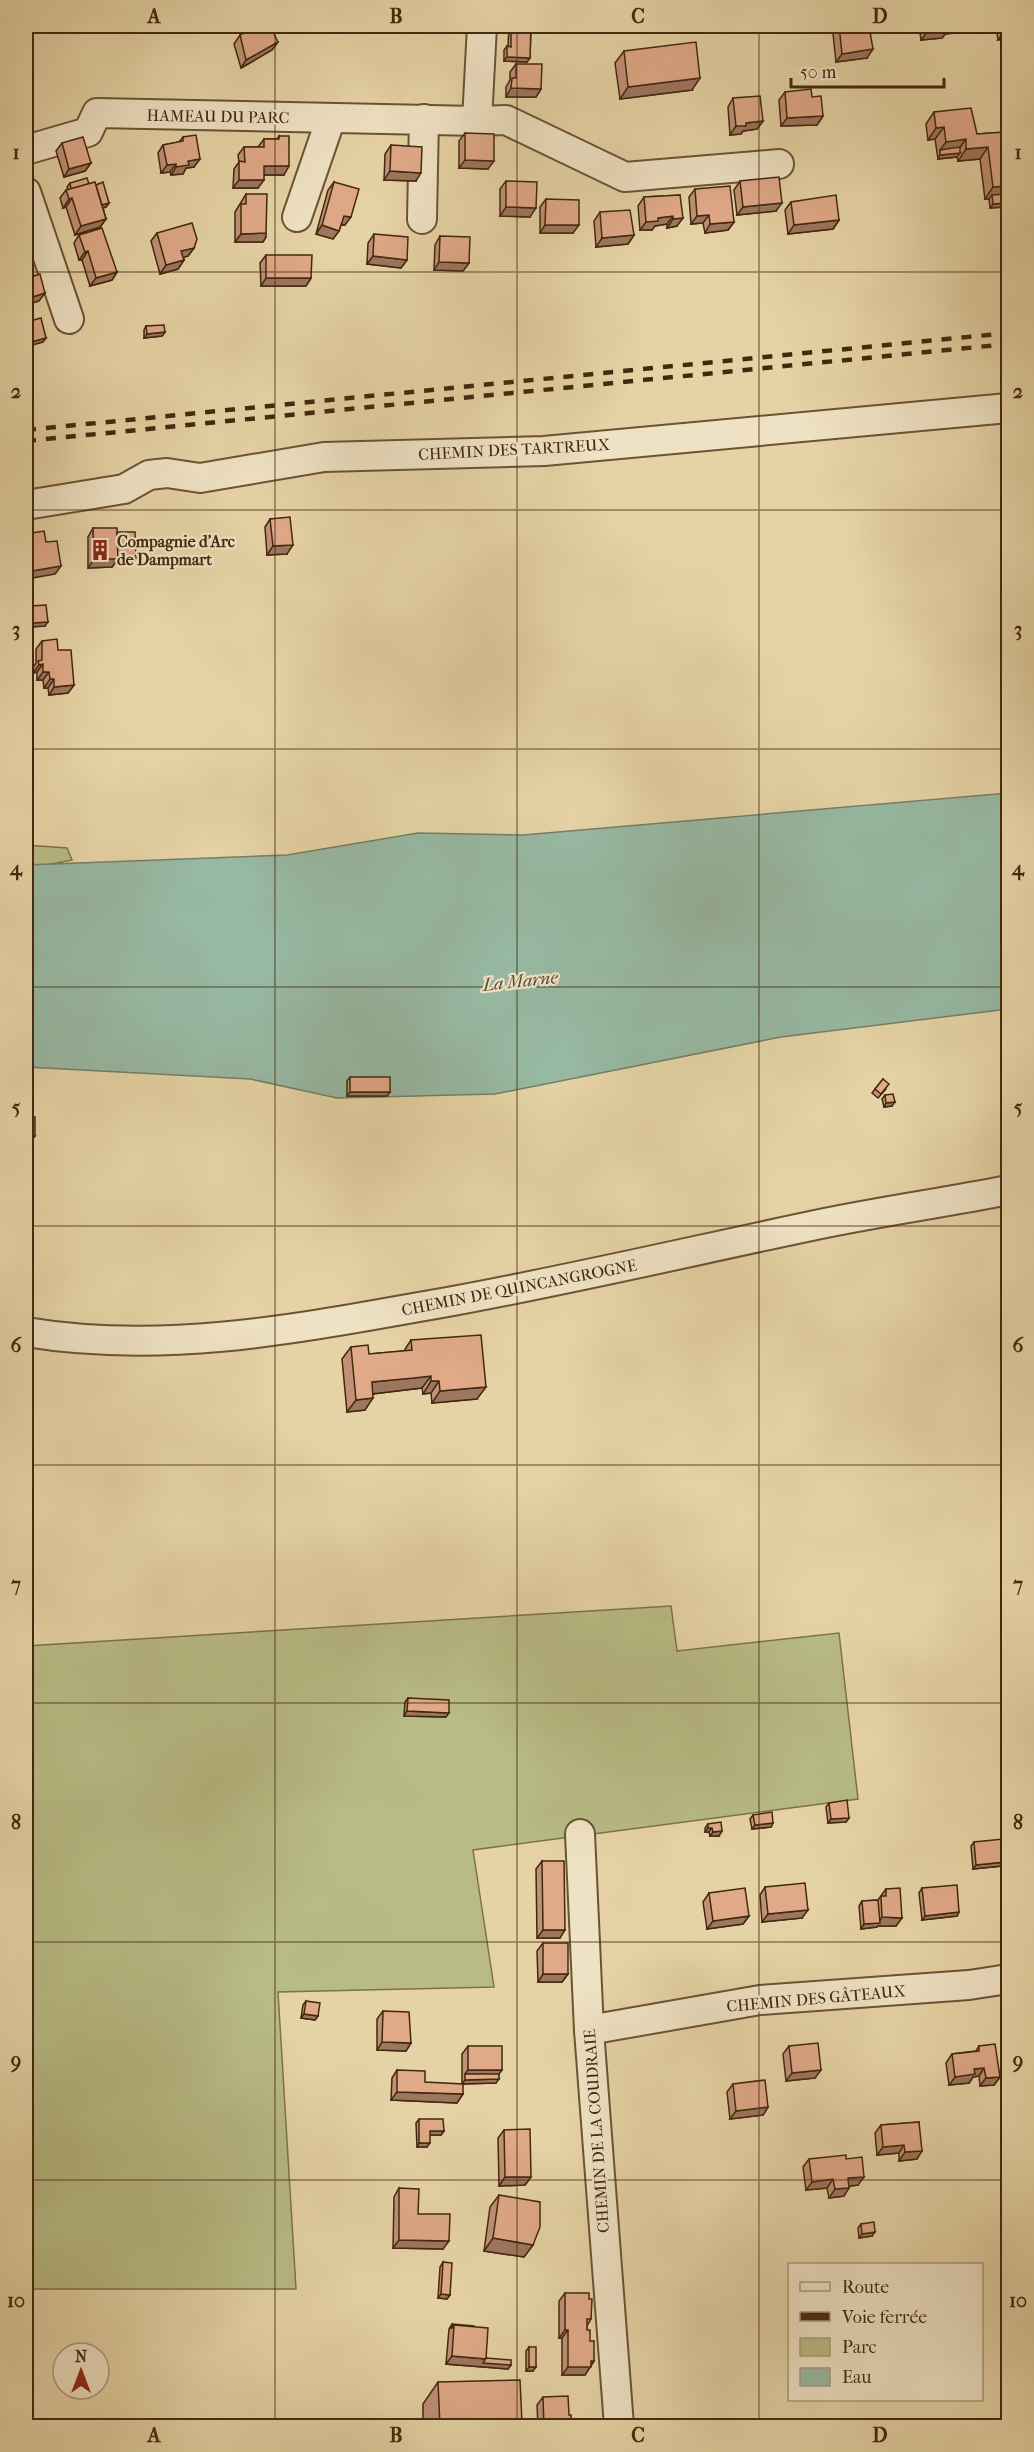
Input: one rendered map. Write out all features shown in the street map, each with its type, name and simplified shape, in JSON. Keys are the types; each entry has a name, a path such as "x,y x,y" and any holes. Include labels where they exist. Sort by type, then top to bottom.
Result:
{"street":[{"path":"477,120 482,26"},
{"name":"HAMEAU DU PARC","path":"26,150 88,132 97,113 506,120 625,177 779,164"},
{"path":"297,217 331,118"},
{"path":"422,219 424,120"},
{"path":"26,192 69,319"},
{"name":"CHEMIN DES TARTREUX","path":"26,505 124,489 149,475 167,473 200,478 324,457 544,451 1008,408"},
{"name":"CHEMIN DE QUINCANGROGNE","path":"26,1332 71,1340 122,1342 200,1339 311,1326 538,1285 814,1225 1008,1190"},
{"name":"CHEMIN DE LA COUDRAIE","path":"580,1834 589,2030 619,2427"},
{"name":"CHEMIN DES GÂTEAUX","path":"589,2030 760,2000 969,1985 1008,1979"}],"green space":[{"path":"26,845 67,848 72,860 42,866 26,865"},
{"path":"671,1606 677,1651 839,1633 858,1799 473,1850 494,1987 278,1992 296,2289 26,2289 26,1646"}],"water":[{"name":"La Marne","path":"1008,793 1008,1009 781,1037 495,1094 337,1098 250,1079 26,1067 26,865 287,855 418,833 523,835"}],"building":[{"path":"258,26 270,26 278,42 246,60 240,35"},
{"path":"511,26 531,26 530,58 507,57 507,46 511,47"},
{"path":"839,26 869,26 873,49 842,54"},
{"path":"926,26 948,26 948,30 927,32"},
{"path":"1003,26 1008,26 1008,31 1004,32"},
{"path":"696,42 700,78 628,87 624,51"},
{"path":"516,64 542,64 541,89 511,88 512,78 516,78"},
{"path":"811,89 812,97 821,96 823,116 787,118 785,92"},
{"path":"760,96 763,121 746,123 746,126 736,126 733,98"},
{"path":"971,108 977,134 1005,132 1008,186 993,187 988,147 966,149 966,139 946,142 944,127 936,128 934,112"},
{"path":"465,133 494,134 494,161 465,160"},
{"path":"196,135 200,159 188,161 189,165 176,167 176,164 167,165 163,145 183,141 183,137"},
{"path":"279,136 289,136 289,166 264,166 264,180 239,180 239,161 245,162 244,147 264,147 264,139 279,139"},
{"path":"83,137 91,163 69,169 62,143"},
{"path":"391,145 422,147 421,173 390,171"},
{"path":"960,147 960,153 940,155 940,150"},
{"path":"779,177 782,203 743,207 740,181"},
{"path":"87,178 89,184 71,189 70,183"},
{"path":"506,181 537,182 536,208 506,207"},
{"path":"95,182 106,219 81,226 72,198 69,199 66,190"},
{"path":"103,182 109,203 102,205 96,185"},
{"path":"334,182 359,189 351,217 344,216 339,231 322,225"},
{"path":"730,186 734,222 710,224 709,215 697,216 695,189"},
{"path":"246,194 267,194 266,233 241,234 241,204 246,204"},
{"path":"1007,194 1008,203 993,204 992,195"},
{"path":"680,195 683,218 673,219 673,216 646,222 644,197"},
{"path":"836,195 839,220 794,225 791,202"},
{"path":"546,199 579,200 579,225 545,225"},
{"path":"630,210 634,235 602,238 600,212"},
{"path":"192,223 197,239 194,248 181,251 184,260 166,265 157,233"},
{"path":"102,228 117,272 96,278 88,251 85,252 79,235"},
{"path":"374,234 408,237 407,260 373,256"},
{"path":"440,236 470,237 469,263 439,262"},
{"path":"28,255 34,276 40,274 45,293 26,299 26,256"},
{"path":"266,255 312,255 311,278 266,278"},
{"path":"41,318 46,338 27,343 26,322"},
{"path":"164,325 165,332 147,334 146,326"},
{"path":"290,517 293,545 273,546 270,519"},
{"path":"93,528 117,528 118,559 94,559"},
{"path":"44,531 46,542 57,541 61,566 26,572 26,534"},
{"path":"117,532 135,532 136,558 118,559"},
{"path":"46,605 48,622 32,623 30,606"},
{"path":"57,639 58,650 71,650 74,685 54,687 54,679 50,679 49,672 43,672 43,664 39,665 38,661 42,660 42,641"},
{"path":"350,1077 390,1077 390,1092 350,1092"},
{"path":"883,1079 889,1084 881,1094 875,1089"},
{"path":"893,1094 895,1102 886,1103 885,1095"},
{"path":"26,1117 35,1117 35,1136 26,1136"},
{"path":"481,1335 486,1387 440,1391 439,1381 431,1381 431,1376 372,1382 373,1398 356,1400 351,1347 368,1345 369,1354 412,1350 411,1340"},
{"path":"408,1698 449,1700 449,1713 407,1711"},
{"path":"847,1800 849,1818 831,1819 829,1803"},
{"path":"772,1812 773,1823 755,1825 753,1815"},
{"path":"721,1822 722,1831 713,1832 712,1828 708,1828 708,1824"},
{"path":"1003,1839 1005,1862 976,1865 974,1842"},
{"path":"542,1861 564,1861 565,1930 543,1930"},
{"path":"805,1883 808,1910 768,1914 765,1887"},
{"path":"957,1885 959,1912 925,1916 922,1888"},
{"path":"745,1888 749,1916 713,1921 709,1893"},
{"path":"900,1888 902,1918 882,1917 881,1896 886,1896 886,1889"},
{"path":"878,1900 880,1923 864,1924 862,1901"},
{"path":"543,1943 568,1943 568,1974 543,1974"},
{"path":"306,2001 320,2003 318,2016 304,2014"},
{"path":"383,2011 409,2012 411,2043 382,2042"},
{"path":"818,2043 821,2070 792,2073 789,2046"},
{"path":"995,2044 1000,2077 986,2078 984,2068 974,2069 975,2074 955,2077 952,2054 979,2051 979,2046"},
{"path":"468,2046 502,2046 502,2070 468,2070"},
{"path":"397,2070 425,2071 425,2082 463,2084 463,2094 397,2092"},
{"path":"465,2074 499,2074 499,2079 465,2080"},
{"path":"765,2080 768,2107 736,2111 733,2084"},
{"path":"419,2119 443,2119 444,2131 430,2131 430,2143 419,2143"},
{"path":"919,2122 922,2151 905,2152 904,2145 883,2147 881,2125"},
{"path":"530,2129 531,2177 505,2177 504,2130"},
{"path":"846,2155 846,2159 862,2157 864,2177 848,2178 849,2188 835,2189 833,2179 812,2182 809,2159"},
{"path":"399,2188 419,2189 418,2214 450,2214 449,2241 399,2240"},
{"path":"499,2195 540,2202 540,2227 533,2245 493,2238"},
{"path":"874,2222 875,2232 862,2234 861,2224"},
{"path":"443,2262 452,2263 450,2295 441,2294"},
{"path":"565,2293 589,2293 589,2299 592,2299 591,2319 587,2319 590,2341 594,2341 594,2361 591,2361 591,2367 568,2367"},
{"path":"452,2324 474,2327 454,2325 451,2329"},
{"path":"454,2325 488,2328 486,2359 452,2356"},
{"path":"529,2347 536,2347 536,2367 529,2367"},
{"path":"486,2358 511,2360 511,2365 483,2363"},
{"path":"520,2380 522,2423 489,2424 489,2427 440,2427 438,2382"},
{"path":"568,2396 572,2427 544,2427 543,2397"}],"railway":[{"path":"26,430 1008,333"},
{"path":"26,441 1008,344"}],"place":[{"name":"Compagnie d'Arc de Dampmart","path":"100,550"}]}
